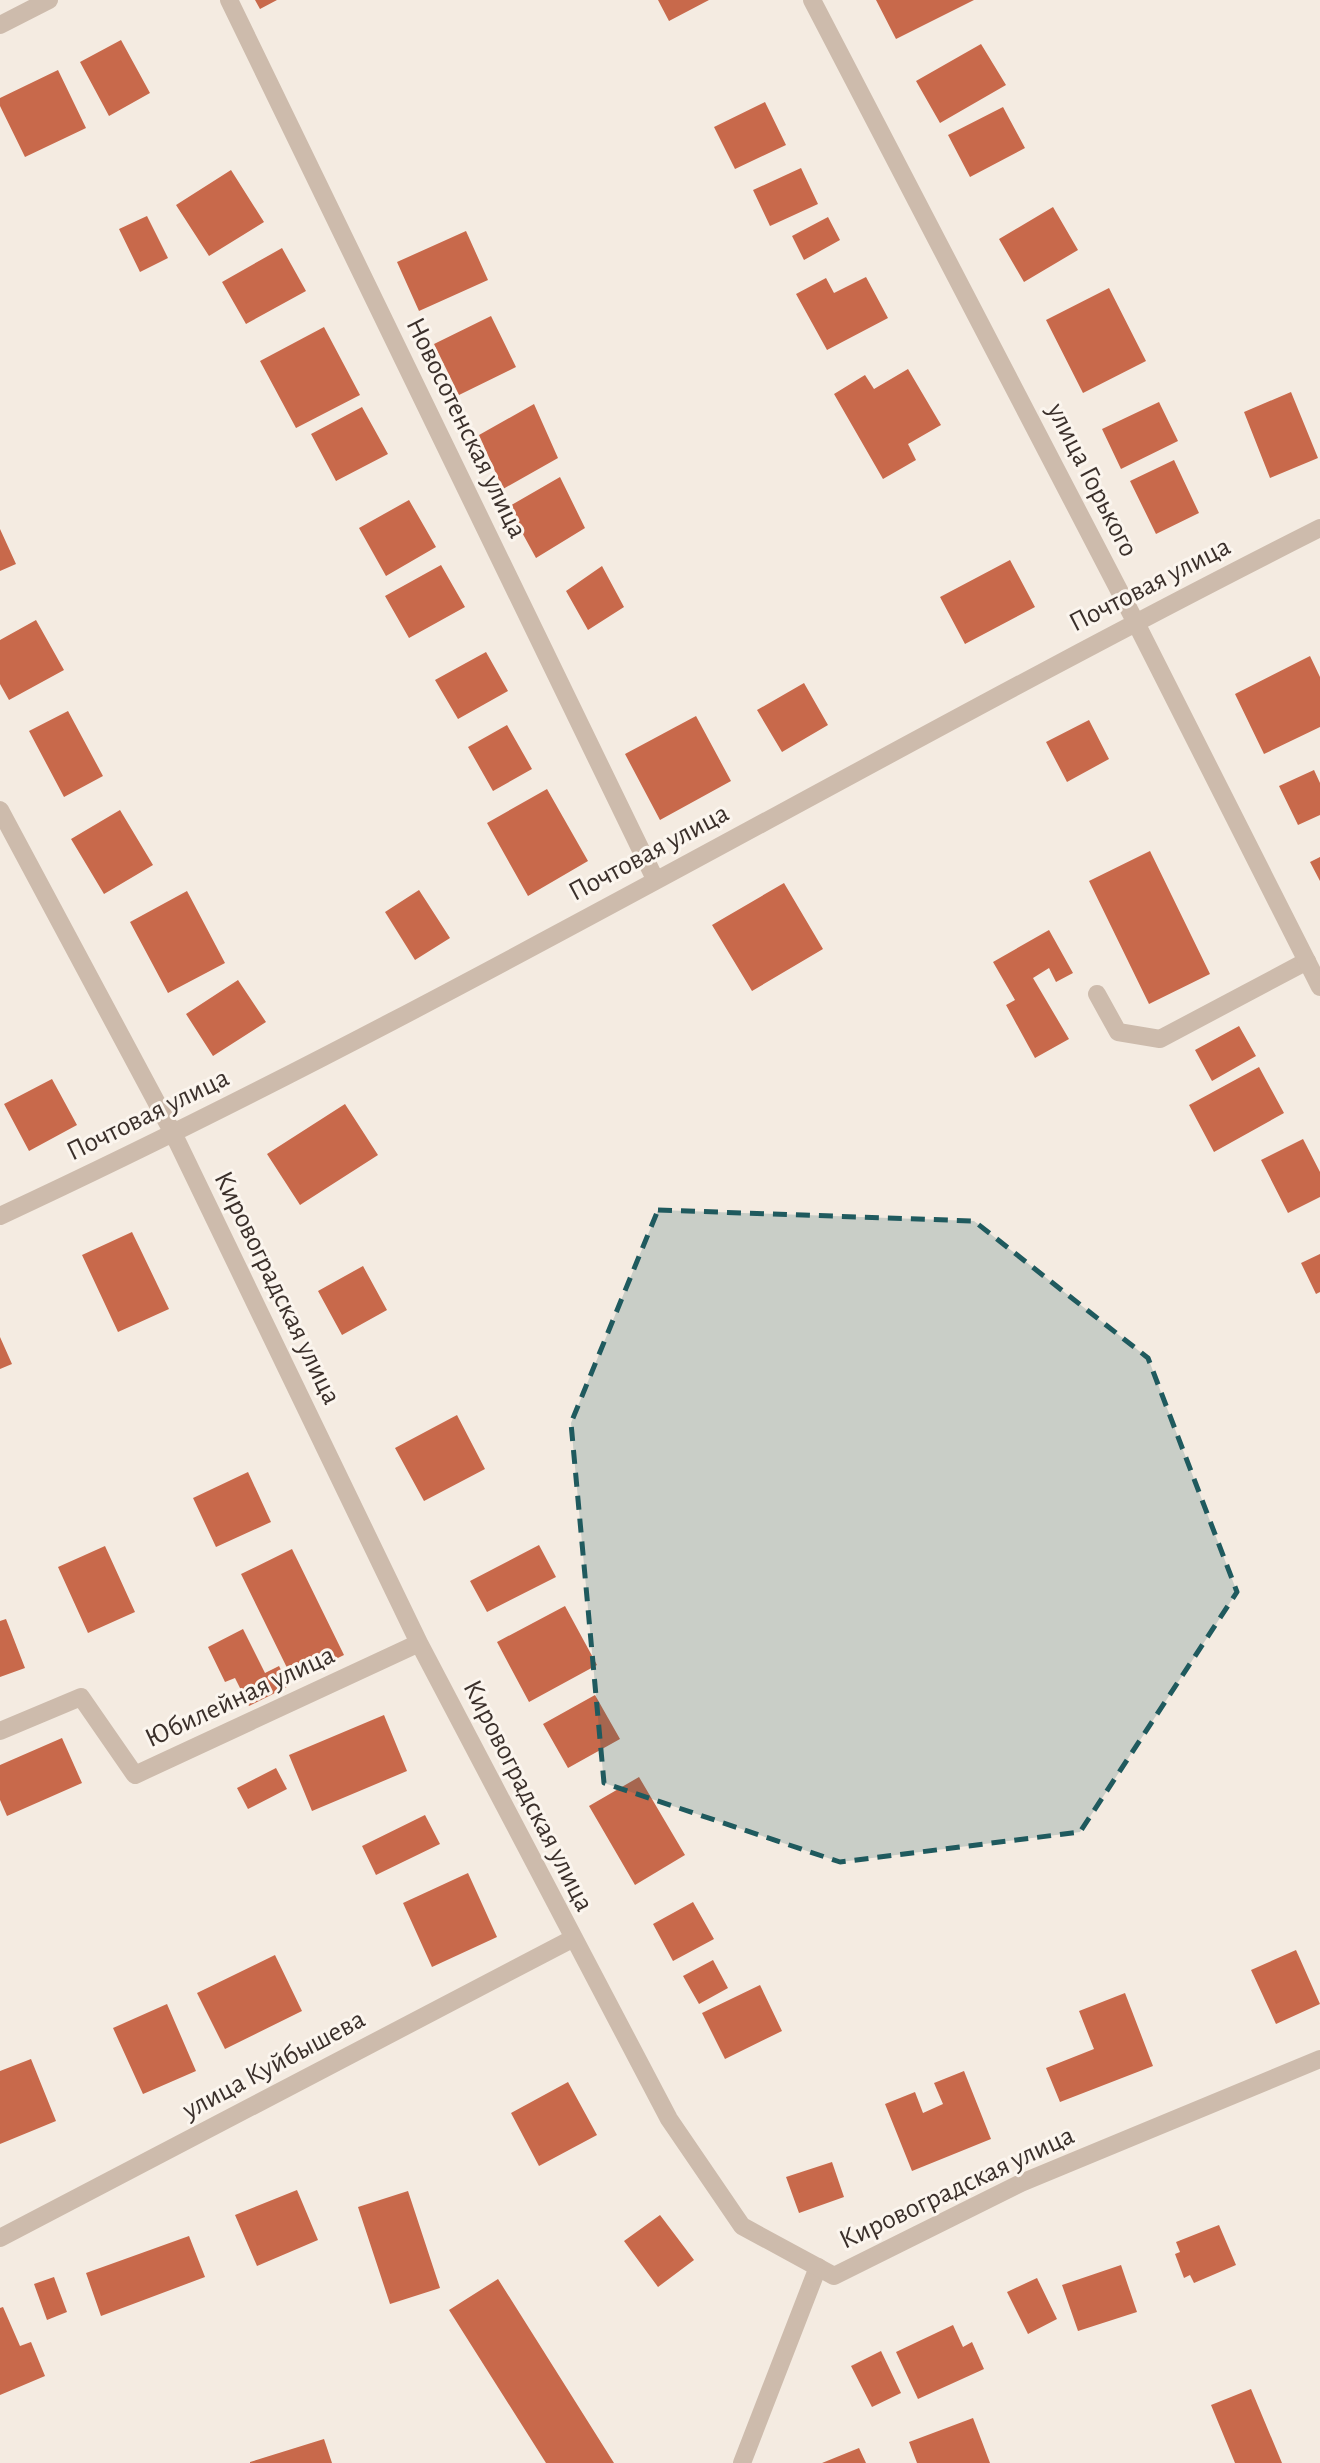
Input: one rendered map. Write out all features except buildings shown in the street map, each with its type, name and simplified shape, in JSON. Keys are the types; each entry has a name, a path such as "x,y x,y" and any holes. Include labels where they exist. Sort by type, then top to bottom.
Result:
{"street":[{"path":"0,25 49,0"},
{"name":"Новосотенская улица","path":"229,0 655,879"},
{"name":"улица Горького","path":"812,0 1135,621 1320,988"},
{"name":"Почтовая улица","path":"0,1216 174,1135 1135,621 1320,528"},
{"name":"Кировоградская улица","path":"0,810 174,1135 419,1643 572,1939 669,2119 742,2226 834,2276 1021,2183 1320,2059"},
{"path":"1097,994 1118,1032 1160,1039 1307,961"},
{"name":"Юбилейная улица","path":"0,1731 81,1697 135,1775 419,1643"},
{"name":"улица Куйбышева","path":"0,2238 572,1939"},
{"path":"742,2463 818,2267"}],"highlighted area":[{"path":"658,1210 974,1221 1148,1358 1237,1592 1080,1832 840,1862 604,1783 571,1423"}]}
